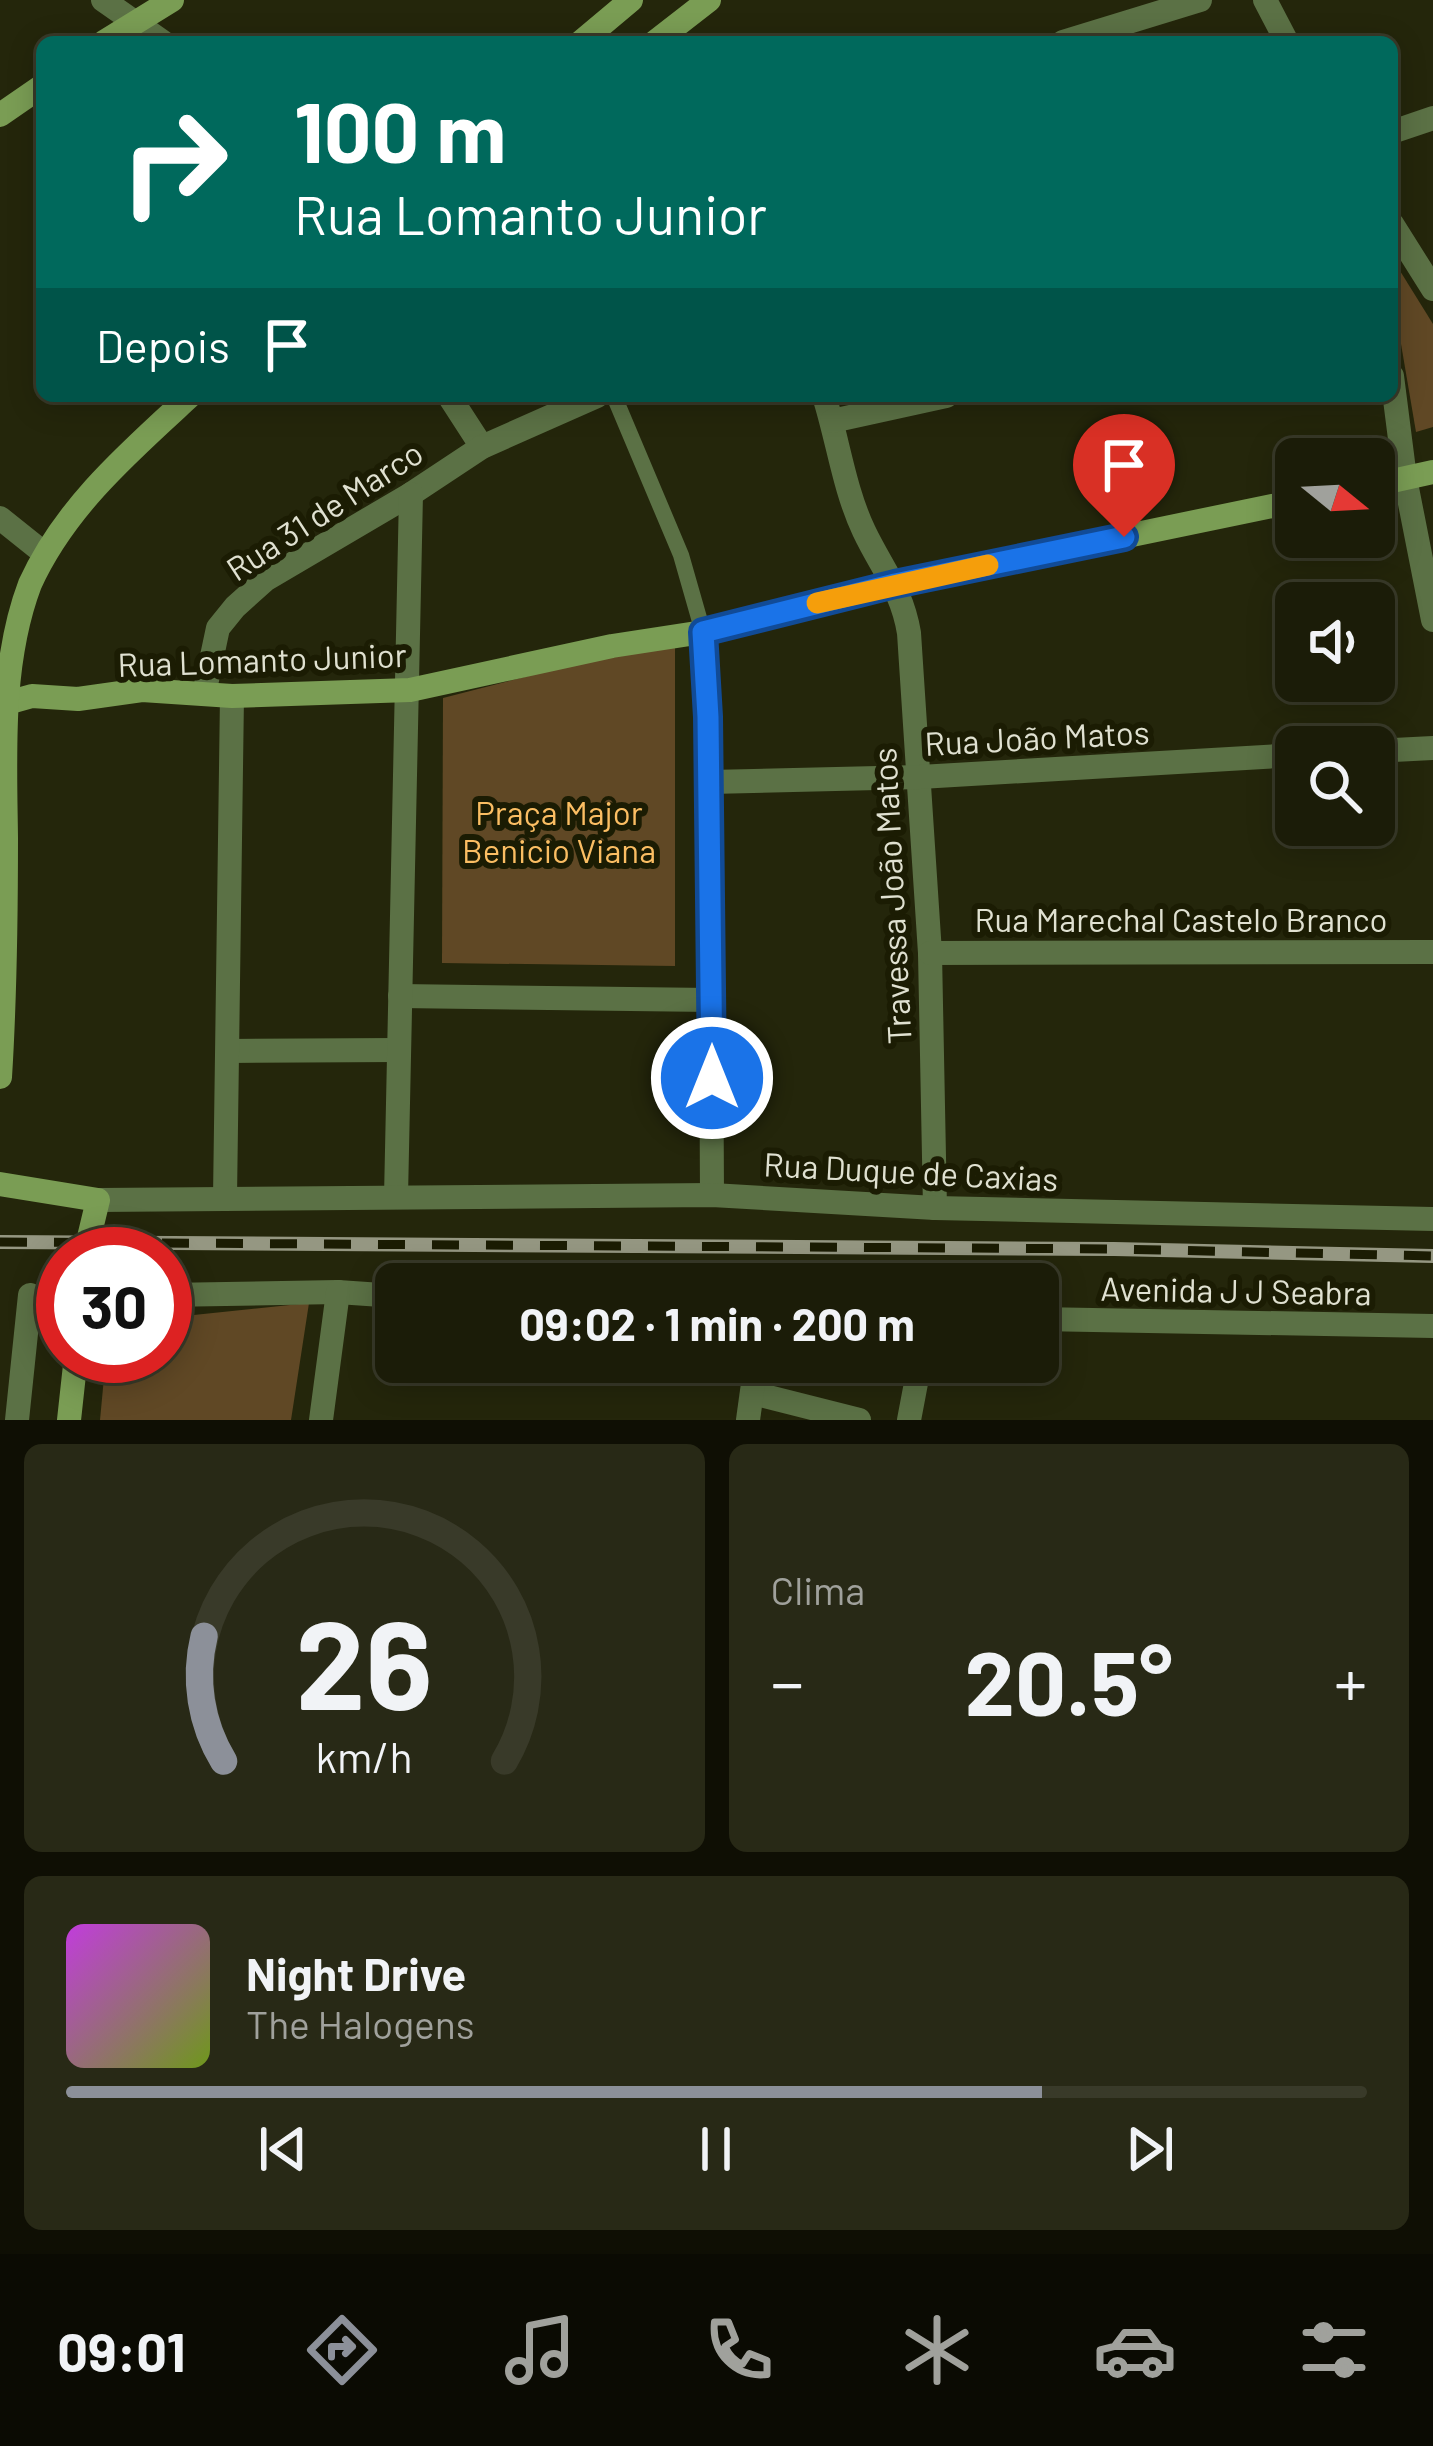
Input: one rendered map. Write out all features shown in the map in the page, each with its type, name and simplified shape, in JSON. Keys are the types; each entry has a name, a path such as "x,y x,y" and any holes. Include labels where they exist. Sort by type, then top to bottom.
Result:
{"street":[{"path":"103,0 154,36"},
{"path":"112,36 172,0"},
{"path":"588,36 631,0"},
{"path":"663,36 709,0"},
{"path":"1083,36 1200,0"},
{"path":"1265,0 1284,36"},
{"path":"0,115 36,90"},
{"path":"1398,129 1433,118"},
{"path":"1398,234 1433,289"},
{"path":"0,1077 6,980 2,704 14,630 28,586 46,554 103,476 183,402"},
{"path":"453,402 482,447"},
{"name":"Rua 31 de Marco","path":"204,694 218,628 266,580 482,447 584,402"},
{"path":"828,408 887,402"},
{"path":"1395,402 1433,620"},
{"name":"Travessa João Matos","path":"828,408 854,505 903,600 909,633 930,953 935,1208"},
{"path":"1395,480 1433,472"},
{"path":"396,1197 411,494"},
{"name":"Rua Lomanto Junior","path":"2,704 32,696 78,699 142,690 232,696 410,690 612,646 703,632 895,584 1275,505"},
{"path":"0,518 46,554"},
{"path":"703,632 710,782 712,1195"},
{"path":"225,1198 232,696"},
{"path":"1395,750 1433,748"},
{"name":"Rua João Matos","path":"710,782 920,777 1275,756"},
{"name":"Rua Marechal Castelo Branco","path":"930,953 1433,952"},
{"path":"400,997 711,1000"},
{"path":"228,1051 398,1050"},
{"path":"0,1184 98,1200 92,1227"},
{"name":"Rua Duque de Caxias","path":"98,1200 712,1195 935,1208 1433,1219"},
{"path":"321,1420 338,1292"},
{"path":"17,1420 30,1294"},
{"path":"192,1294 375,1295"},
{"name":"Avenida J J Seabra","path":"1059,1319 1433,1326"},
{"path":"69,1420 73,1383"},
{"path":"748,1420 754,1383"},
{"path":"909,1420 916,1383"},
{"path":"753,1393 859,1420"}],"lane":[{"path":"617,402 681,556 703,632"}],"green space":[{"path":"1398,268 1433,324 1433,427 1416,432 1398,326"},
{"name":"Praça Major Benicio Viana","path":"675,638 675,966 442,963 443,698"},
{"path":"309,1303 291,1420 100,1420 103,1383 192,1383 192,1315"}],"railway":[{"path":"0,1242 1114,1249 1433,1256"}],"slow traffic":[{"path":"817,603 988,565"}],"route":[{"path":"712,1078 703,632 895,584 1124,537"}]}
